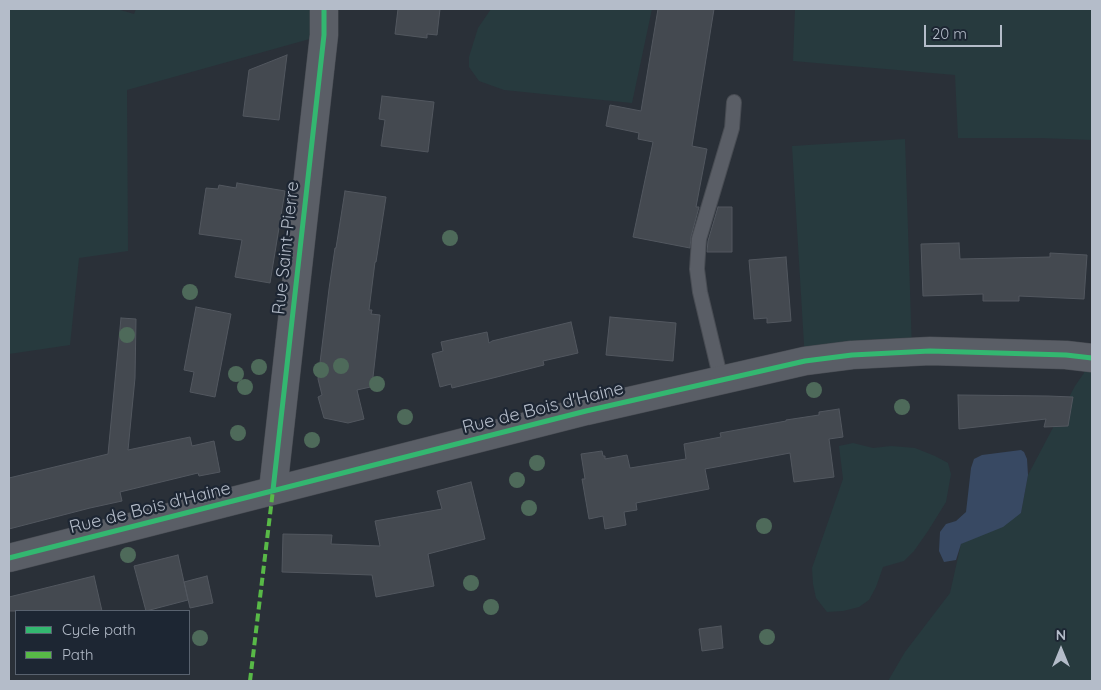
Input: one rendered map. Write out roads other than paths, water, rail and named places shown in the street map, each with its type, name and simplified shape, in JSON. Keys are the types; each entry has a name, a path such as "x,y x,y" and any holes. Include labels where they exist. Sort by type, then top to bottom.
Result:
{"street":[{"name":"Rue Saint-Pierre","path":"273,490 324,35 324,9"},
{"name":"Rue de Bois d'Haine","path":"9,558 586,411 806,362 852,354 930,351 1066,355 1092,358"}],"lane":[{"path":"721,380 700,292 697,269 699,239 732,128 734,102"}],"water":[{"path":"1021,450 1027,459 1028,475 1021,513 1003,527 961,544 956,560 944,562 939,551 940,532 946,524 956,521 966,512 971,468 974,459 982,455"}]}
